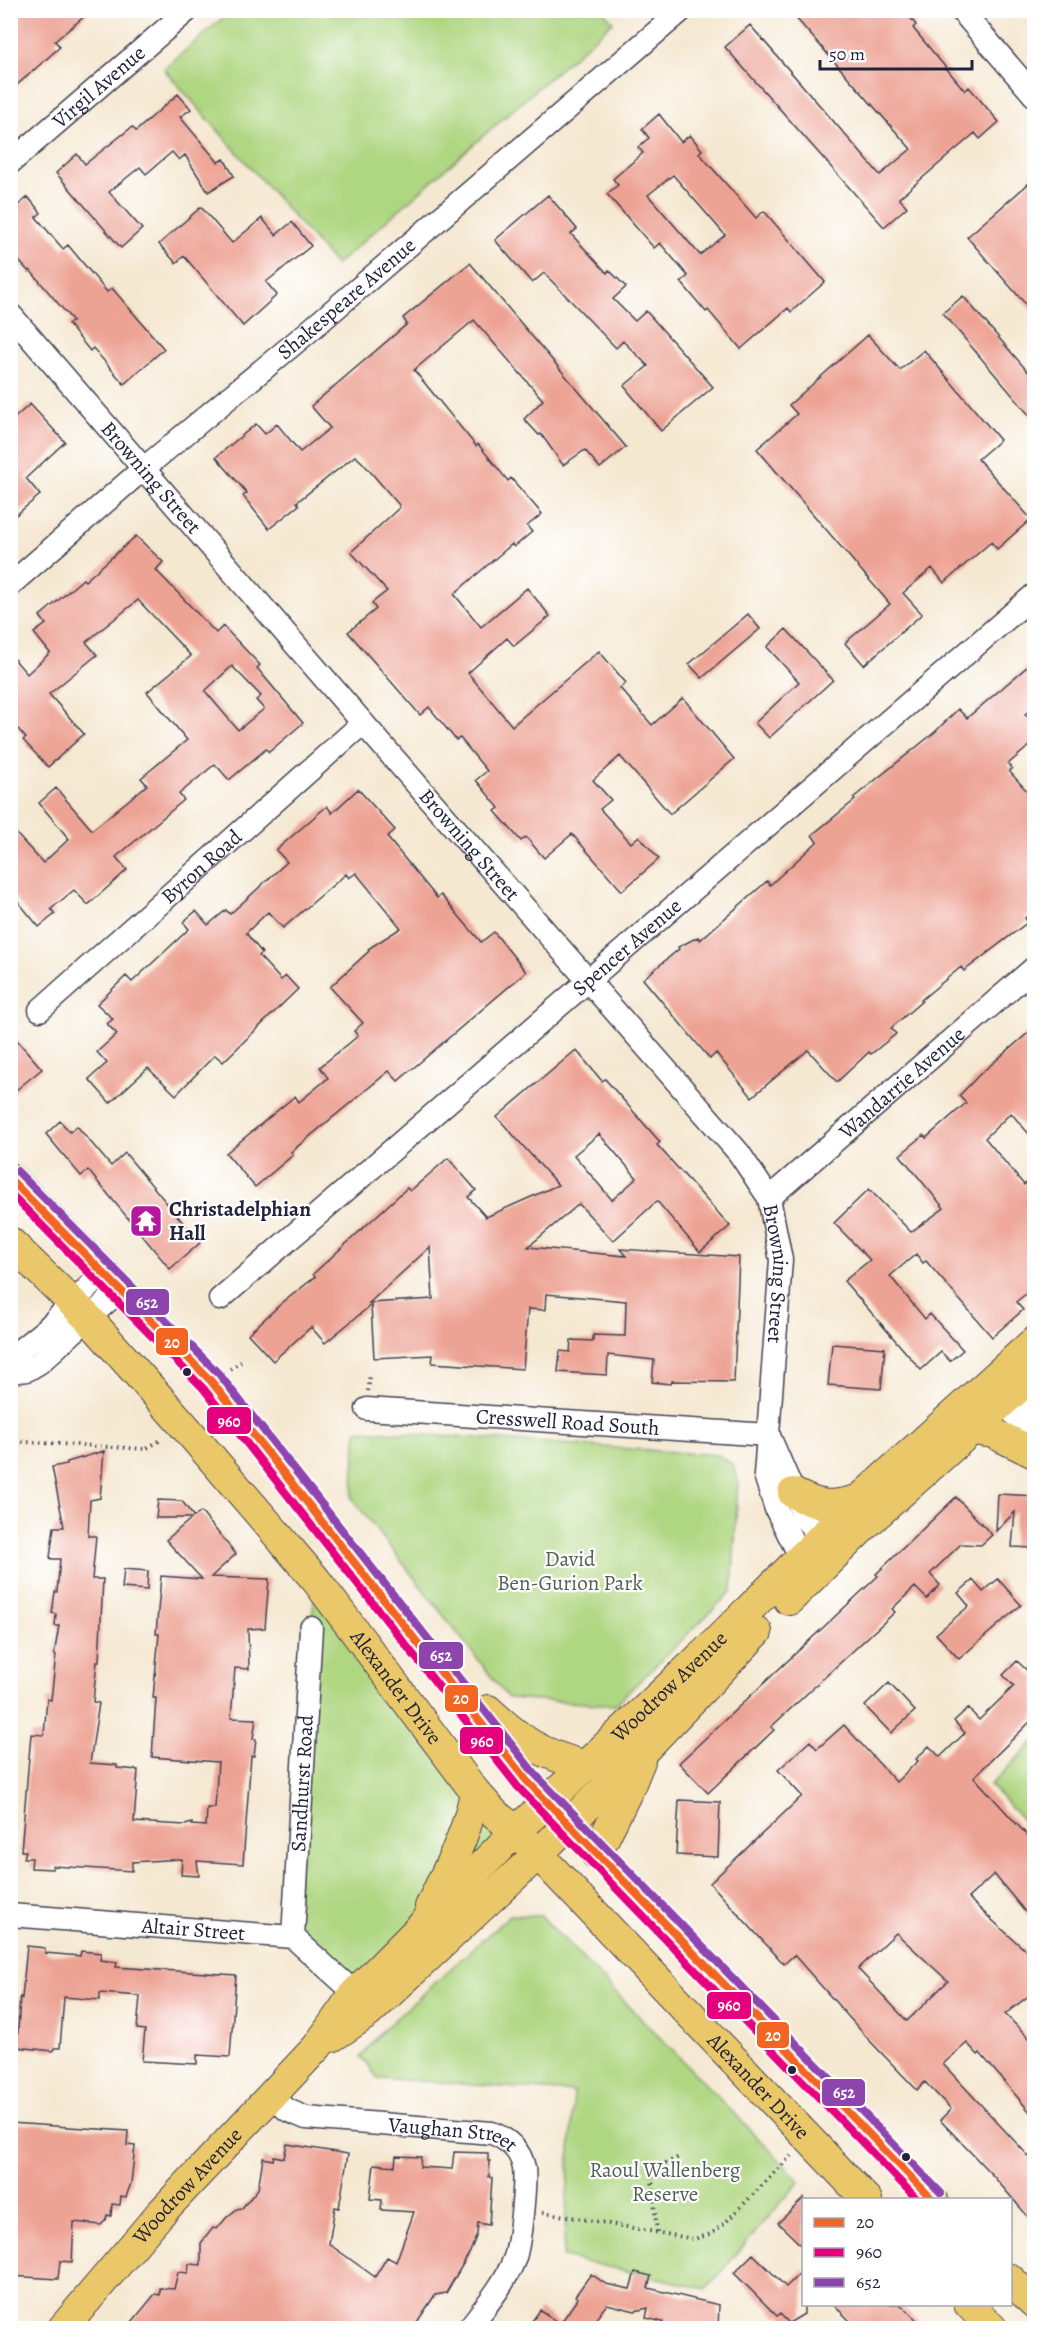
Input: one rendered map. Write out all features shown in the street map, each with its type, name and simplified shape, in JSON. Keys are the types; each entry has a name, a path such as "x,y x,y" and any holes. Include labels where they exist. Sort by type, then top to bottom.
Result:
{"main road":[{"name":"Alexander Drive","path":"10,1178 211,1381 526,1780 932,2198"},
{"name":"Alexander Drive","path":"10,1242 80,1310 185,1427 316,1580 475,1792 495,1814 516,1831 866,2198"},
{"name":"Woodrow Avenue","path":"63,2328 159,2215 317,2047 355,1993 516,1831 586,1766 817,1558 866,1524 972,1430 1015,1386 1035,1342"},
{"name":"Woodrow Avenue","path":"317,2047 368,2013 538,1854 644,1750 730,1658 817,1558 860,1499 1015,1386"},
{"path":"972,1430 993,1433 1035,1453"},
{"path":"792,1493 812,1503 825,1506 860,1499"},
{"path":"455,1690 480,1703 508,1728 542,1752 586,1766"},
{"path":"596,1854 629,1788 644,1750"},
{"path":"422,1926 464,1833 472,1811 475,1792"},
{"path":"1012,2280 1035,2303"},
{"path":"971,2306 992,2328"}],"street":[{"name":"Virgil Avenue","path":"10,163 188,10"},
{"name":"Shakespeare Avenue","path":"10,585 143,468 308,332 682,10"},
{"path":"961,10 1035,95"},
{"name":"Browning Street","path":"10,314 363,723 740,1153 769,1198 781,1260 765,1475 776,1509 817,1558"},
{"name":"Spencer Avenue","path":"220,1299 1035,595"},
{"name":"Byron Road","path":"40,1010 363,723"},
{"name":"Wandarrie Avenue","path":"769,1198 1035,968"},
{"path":"10,1372 27,1370 39,1363 80,1310 113,1280"},
{"path":"10,1358 46,1329 80,1310"},
{"path":"1015,1386 1035,1436"},
{"name":"Cresswell Road South","path":"367,1409 769,1435"},
{"name":"Browning Street","path":"769,1435 805,1519 817,1558"},
{"name":"Sandhurst Road","path":"293,1937 311,1628"},
{"name":"Altair Street","path":"10,1915 293,1937"},
{"path":"293,1937 355,1993"},
{"name":"Vaughan Street","path":"272,2095 287,2110 306,2118 492,2133 507,2139 517,2152 524,2168 520,2236 515,2258 505,2280 469,2328"}],"path":[{"path":"10,1441 145,1449 185,1427"},
{"path":"522,2209 694,2238 711,2234 726,2222 791,2156"},
{"path":"657,2232 651,2170 679,2157"}],"green space":[{"path":"602,10 613,22 336,265 164,69 231,11"},
{"name":"David Ben-Gurion Park","path":"357,1430 718,1455 733,1465 738,1481 732,1591 615,1705 508,1698 352,1498"},
{"path":"316,1580 516,1831 355,1993 293,1937 311,1628"},
{"path":"1034,1742 1034,1832 990,1785"},
{"name":"Raoul Wallenberg Reserve","path":"510,1915 541,1916 800,2181 706,2289 563,2257 574,2092 378,2078 361,2057 382,2031"}],"building":[{"path":"10,10 92,10 55,41 60,47 10,91"},
{"path":"789,10 904,10 916,25 913,28 965,91 969,87 999,122 980,139 975,133 899,198 907,207 884,227 725,47 750,25 880,175 911,149"},
{"path":"178,94 191,109 180,117 218,162 224,159 234,176 208,192 185,155 179,160 172,152 146,174 140,167 109,192 142,229 121,248 56,173 77,154 85,164 132,127 136,131"},
{"path":"659,114 681,142 690,135 702,150 699,153 756,218 764,211 825,282 791,312 788,308 741,349 681,282 688,276 660,243 654,248 607,194 618,185 613,179 643,153 638,147 649,138 642,129","holes":["673,175 725,235 700,255 648,195"]},
{"path":"1035,178 1035,315 967,237"},
{"path":"548,195 577,229 571,234 607,273 609,270 626,287 613,299 635,321 646,311 713,387 661,431 624,386 648,366 623,341 616,348 544,273 532,283 495,240"},
{"path":"28,197 41,213 36,217 63,249 68,245 107,292 112,288 164,349 124,384 93,348 90,351 68,324 73,321 30,270 29,272 10,251 10,212"},
{"path":"201,207 232,243 262,218 276,235 292,222 311,246 266,282 277,295 243,326 184,256 176,263 159,244"},
{"path":"470,263 626,447 600,468 585,450 563,465 541,434 539,435 524,419 543,400 474,320 414,370 476,446 478,444 508,481 511,478 542,514 527,526 532,532 514,547 512,544 454,594 481,627 527,588 550,616 514,646 507,638 468,673 512,726 599,651 626,683 620,688 652,725 683,698 734,759 670,814 620,756 593,780 611,800 600,809 631,843 639,836 659,859 622,891 572,834 544,858 526,837 521,841 495,811 499,808 476,780 487,771 460,738 456,740 429,707 420,715 348,632 376,609 372,603 387,591 351,552 399,508 399,505 362,462 355,456 297,502 299,505 269,529 243,496 247,493 216,457 256,424 265,434 277,424 300,452 330,428 311,406 407,324 403,318"},
{"path":"963,296 1035,380 1035,422 943,313"},
{"path":"868,335 900,370 924,350 1000,440 978,459 1031,519 997,549 991,542 944,583 932,568 903,593 922,614 864,665 845,643 890,604 757,449 797,414 789,405"},
{"path":"30,404 65,442 26,478 40,495 10,520 10,422"},
{"path":"136,536 163,562 156,570 216,633 223,626 260,665 257,668 303,723 269,752 266,749 229,780 215,764 179,794 184,800 116,857 127,870 88,905 74,890 51,909 55,914 39,927 10,892 10,827 43,863 69,839 39,803 56,788 92,830 147,785 141,778 187,740 147,692 191,656 138,600 86,642 97,655 49,694 84,734 48,767 23,740 26,738 10,720 10,654 27,674 50,653 34,633 46,624 40,616 83,579 85,581","holes":["232,666 261,696 256,700 264,709 238,730 205,691"]},
{"path":"748,614 760,629 702,678 689,664"},
{"path":"786,629 833,680 769,738 755,723 799,682 767,647"},
{"path":"1035,660 1035,706 1025,714 1035,725 1035,741 1008,764 1012,769 1009,771 1035,800 1035,909 1025,918 1028,922 964,971 961,967 921,1000 891,1028 896,1034 871,1054 869,1052 837,1082 808,1050 752,1097 716,1053 710,1059 643,979 679,949 678,947 698,937 700,940 767,881 770,885 817,842 812,835 855,800 853,798 935,732 958,709 967,718"},
{"path":"358,789 395,830 387,837 437,898 441,895 481,942 494,932 526,972 398,1081 389,1071 291,1152 293,1155 255,1187 226,1153 295,1096 299,1102 328,1078 320,1067 358,1036 354,1031 363,1023 330,987 369,951 368,949 401,928 356,873 349,878 346,874 283,928 268,912 246,933 262,953 259,956 281,980 286,976 298,989 223,1062 215,1055 176,1095 148,1068 110,1103 89,1079 107,1063 97,1052 117,1034 107,1024 113,1019 97,1004 126,976 132,982 189,929 183,922 196,911 208,925 226,910 230,914 287,862 276,850 327,806 332,813"},
{"path":"1035,1027 1035,1141 1011,1113 985,1138 1024,1185 1035,1175 1035,1286 1016,1302 1023,1310 992,1337 926,1261 923,1263 916,1254 890,1276 925,1319 930,1314 963,1350 950,1361 941,1352 921,1370 844,1281 870,1260 834,1223 869,1189 911,1232 944,1208 900,1155 924,1135 926,1138 966,1103 959,1096 979,1075"},
{"path":"10,1032 42,1069 10,1095"},
{"path":"576,1050 602,1081 605,1079 660,1142 657,1145 730,1226 700,1252 657,1201 613,1241 579,1204 528,1247 626,1256 620,1249 739,1257 734,1382 672,1381 671,1384 652,1382 654,1360 608,1355 607,1375 558,1372 560,1351 570,1352 571,1340 593,1341 593,1335 625,1336 626,1301 546,1294 545,1310 528,1309 523,1369 432,1363 433,1355 374,1358 371,1305 325,1343 311,1327 273,1361 248,1334 315,1277 313,1274 407,1188 410,1191 448,1158 476,1190 468,1197 486,1217 558,1185 497,1117","holes":["599,1134 637,1178 612,1200 574,1155","430,1247 433,1299 369,1303"]},
{"path":"60,1121 70,1132 77,1126 111,1166 125,1153 200,1243 170,1269 88,1170 81,1176 46,1134"},
{"path":"832,1344 885,1348 881,1389 828,1385"},
{"path":"104,1451 100,1498 90,1500 88,1536 96,1536 92,1579 103,1579 99,1661 97,1661 93,1702 99,1703 90,1763 117,1765 117,1768 138,1770 134,1822 185,1825 192,1823 192,1825 206,1826 207,1808 215,1808 218,1762 152,1757 156,1698 153,1698 159,1634 156,1634 161,1576 202,1579 166,1540 192,1518 156,1518 158,1500 182,1501 194,1517 201,1512 236,1554 211,1577 269,1579 265,1628 248,1629 249,1669 235,1668 231,1718 256,1719 243,1864 197,1861 199,1876 181,1875 182,1859 132,1862 132,1871 53,1866 53,1869 31,1868 32,1858 24,1858 26,1851 21,1851 31,1734 44,1735 47,1699 51,1700 56,1655 54,1655 59,1626 55,1626 56,1614 52,1613 55,1592 57,1592 60,1559 50,1557 54,1527 64,1527 52,1467"},
{"path":"998,1494 1035,1496 1033,1548 1012,1547 1015,1512 996,1531"},
{"path":"956,1497 992,1535 981,1545 961,1544 930,1574 940,1585 927,1599 915,1587 892,1609 895,1612 771,1727 774,1730 708,1793 679,1763 878,1576 876,1574"},
{"path":"124,1569 148,1571 147,1590 122,1588"},
{"path":"998,1579 1021,1605 959,1659 936,1634 969,1606 958,1593 973,1580 983,1592"},
{"path":"1017,1661 1035,1678 1035,1717 974,1777 1035,1844 1035,1924 994,1874 968,1898 1035,1959 1035,1991 1005,2014 1035,2044 1035,2118 980,2053 978,2055 967,2043 943,2064 1035,2163 1035,2225 995,2178 940,2120 951,2109 925,2082 917,2090 869,2040 794,1955 784,1964 710,1883 802,1796 778,1770 810,1741 817,1749 844,1725 896,1782 918,1761 916,1759 929,1746 940,1757 965,1733 954,1721 968,1708 979,1720 1014,1686 1003,1675","holes":["896,1933 948,1981 907,2021 858,1969"]},
{"path":"889,1683 915,1711 891,1733 865,1706"},
{"path":"679,1800 720,1802 718,1857 676,1855"},
{"path":"27,1946 45,1948 45,1953 80,1956 81,1951 101,1953 100,1960 117,1962 116,1967 236,1975 230,2057 197,2055 197,2064 142,2061 145,2030 137,2029 140,1996 100,1993 100,2000 64,1997 60,2048 54,2048 53,2051 17,2047 20,1997 22,1998"},
{"path":"10,2123 128,2131 127,2145 135,2146 131,2183 126,2197 121,2196 120,2205 112,2204 111,2216 107,2215 101,2225 74,2222 72,2262 60,2261 58,2279 10,2276"},
{"path":"287,2144 348,2154 339,2208 335,2207 329,2244 375,2277 387,2257 396,2262 414,2212 381,2210 382,2200 370,2199 374,2164 395,2166 396,2156 421,2157 420,2167 452,2169 454,2152 488,2153 489,2177 492,2178 489,2225 478,2223 477,2234 470,2252 446,2293 435,2295 413,2328 127,2328 155,2294 160,2295 160,2288 174,2289 178,2272 188,2273 189,2264 201,2265 201,2243 213,2228 217,2229 226,2218 237,2209 242,2208 258,2189 263,2158 273,2160 274,2156 284,2158"},
{"path":"802,2200 802,2246 778,2223"},
{"path":"753,2254 786,2287 802,2271 804,2314 789,2323 780,2314 777,2316 734,2273"},
{"path":"635,2272 651,2276 648,2288 719,2305 718,2328 661,2328 663,2322 646,2318 648,2308 635,2311 607,2304 589,2328 527,2328 540,2310 560,2324 578,2298 575,2296 591,2274 606,2284 630,2289"},
{"path":"835,2306 902,2306 925,2328 857,2328"}],"transit line":[{"name":"652","path":"17,1171 219,1374 534,1773 941,2193"},
{"name":"20","path":"10,1179 211,1381 526,1780 931,2198"},
{"name":"960","path":"10,1193 203,1388 518,1787 916,2198"}],"place":[{"name":"Christadelphian Hall","path":"146,1221"}]}
